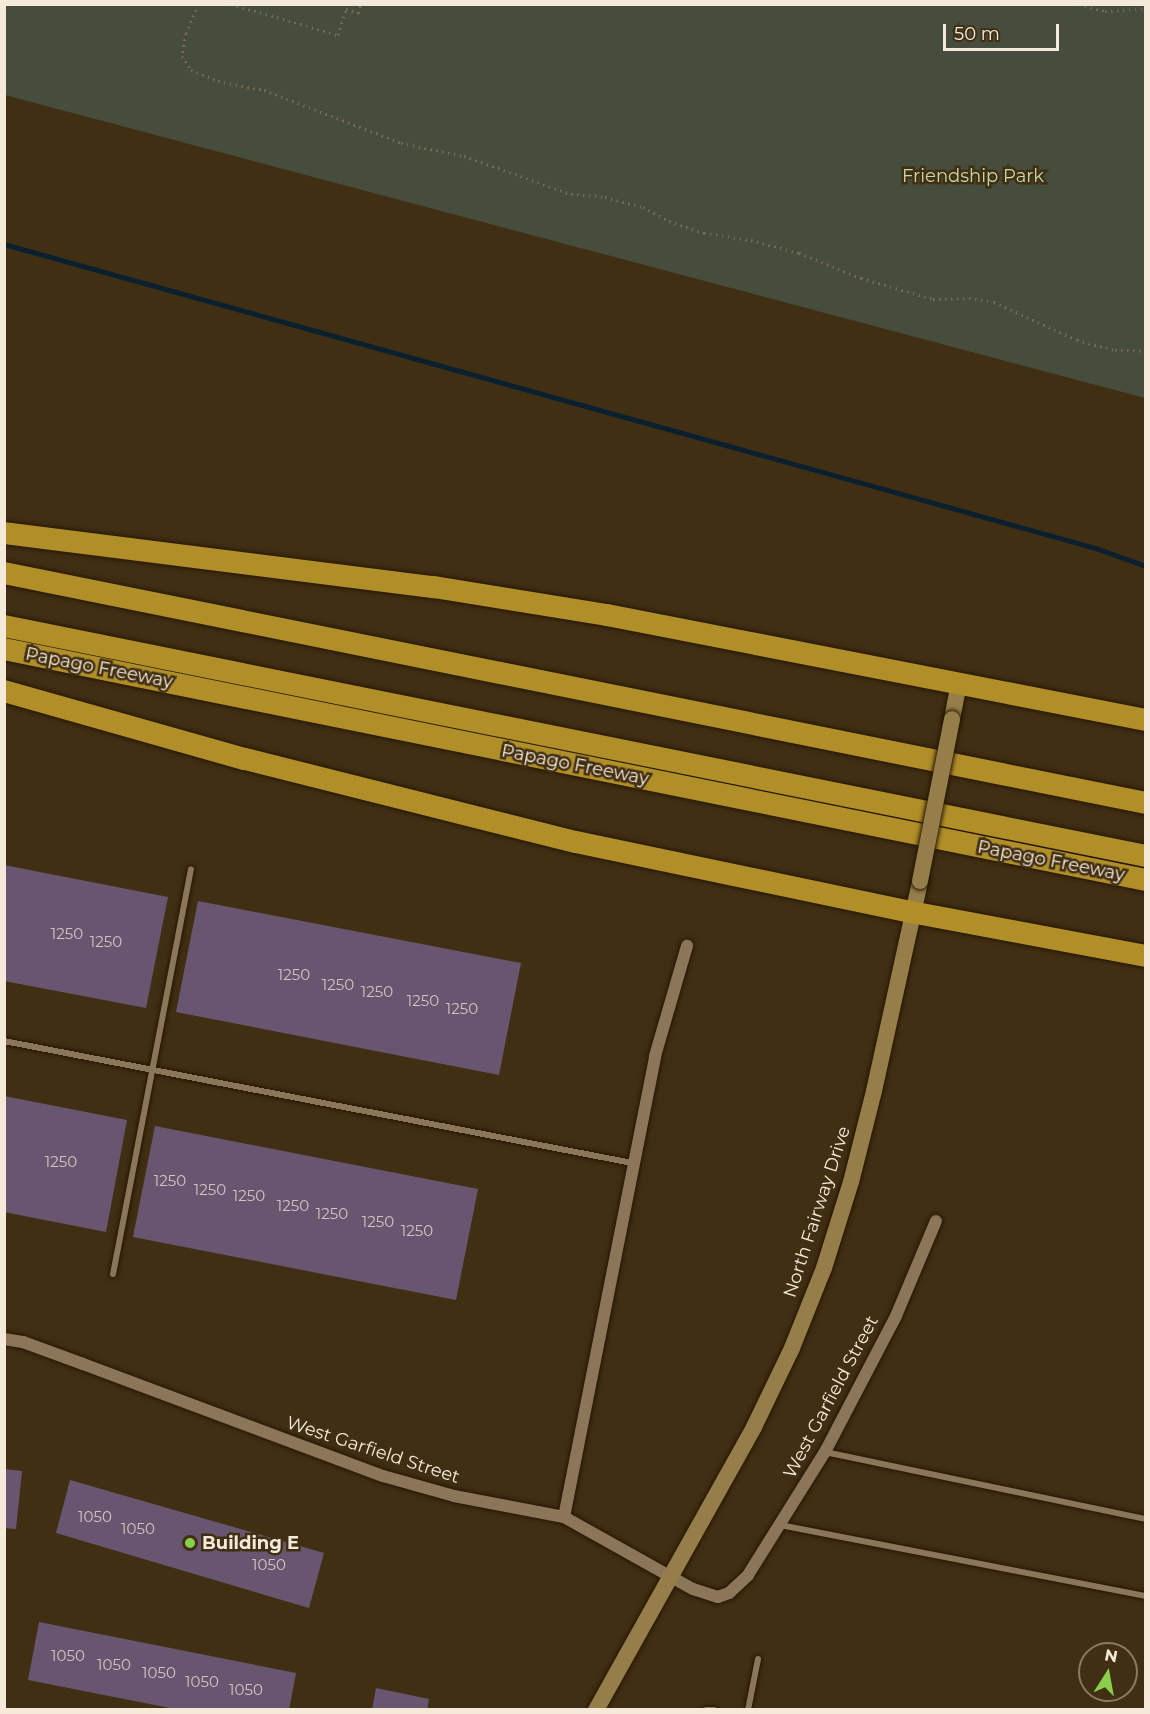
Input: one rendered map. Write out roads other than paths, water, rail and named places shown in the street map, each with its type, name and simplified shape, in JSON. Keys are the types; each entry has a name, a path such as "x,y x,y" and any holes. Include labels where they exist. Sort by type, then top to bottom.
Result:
{"highway":[{"path":"4,533 434,587 607,615 1146,720"},
{"path":"4,573 1146,803"},
{"path":"4,626 1146,856"},
{"name":"Papago Freeway","path":"4,649 1146,880"},
{"path":"4,691 245,759 576,842 911,912 1146,956"}],"street":[{"name":"North Fairway Drive","path":"596,1710 754,1427 792,1348 824,1268 851,1182 874,1091 911,912 920,880 959,684"},
{"path":"564,1517 632,1163 655,1056 687,946"},
{"name":"West Garfield Street","path":"4,1339 33,1346 383,1476 454,1496 564,1517 706,1594 718,1597 729,1593 748,1575 825,1452 896,1316 936,1221"}],"lane":[{"path":"113,1274 191,869"},
{"path":"4,1041 632,1163"},
{"path":"825,1452 1146,1518"},
{"path":"780,1525 1146,1596"},
{"path":"748,1710 758,1659"},
{"path":"706,1710 714,1710"}],"waterway":[{"path":"4,244 1096,548 1146,566"}],"place":[{"name":"Building E","path":"190,1543"}],"park label":[{"name":"Friendship Park","path":"973,176"}]}
